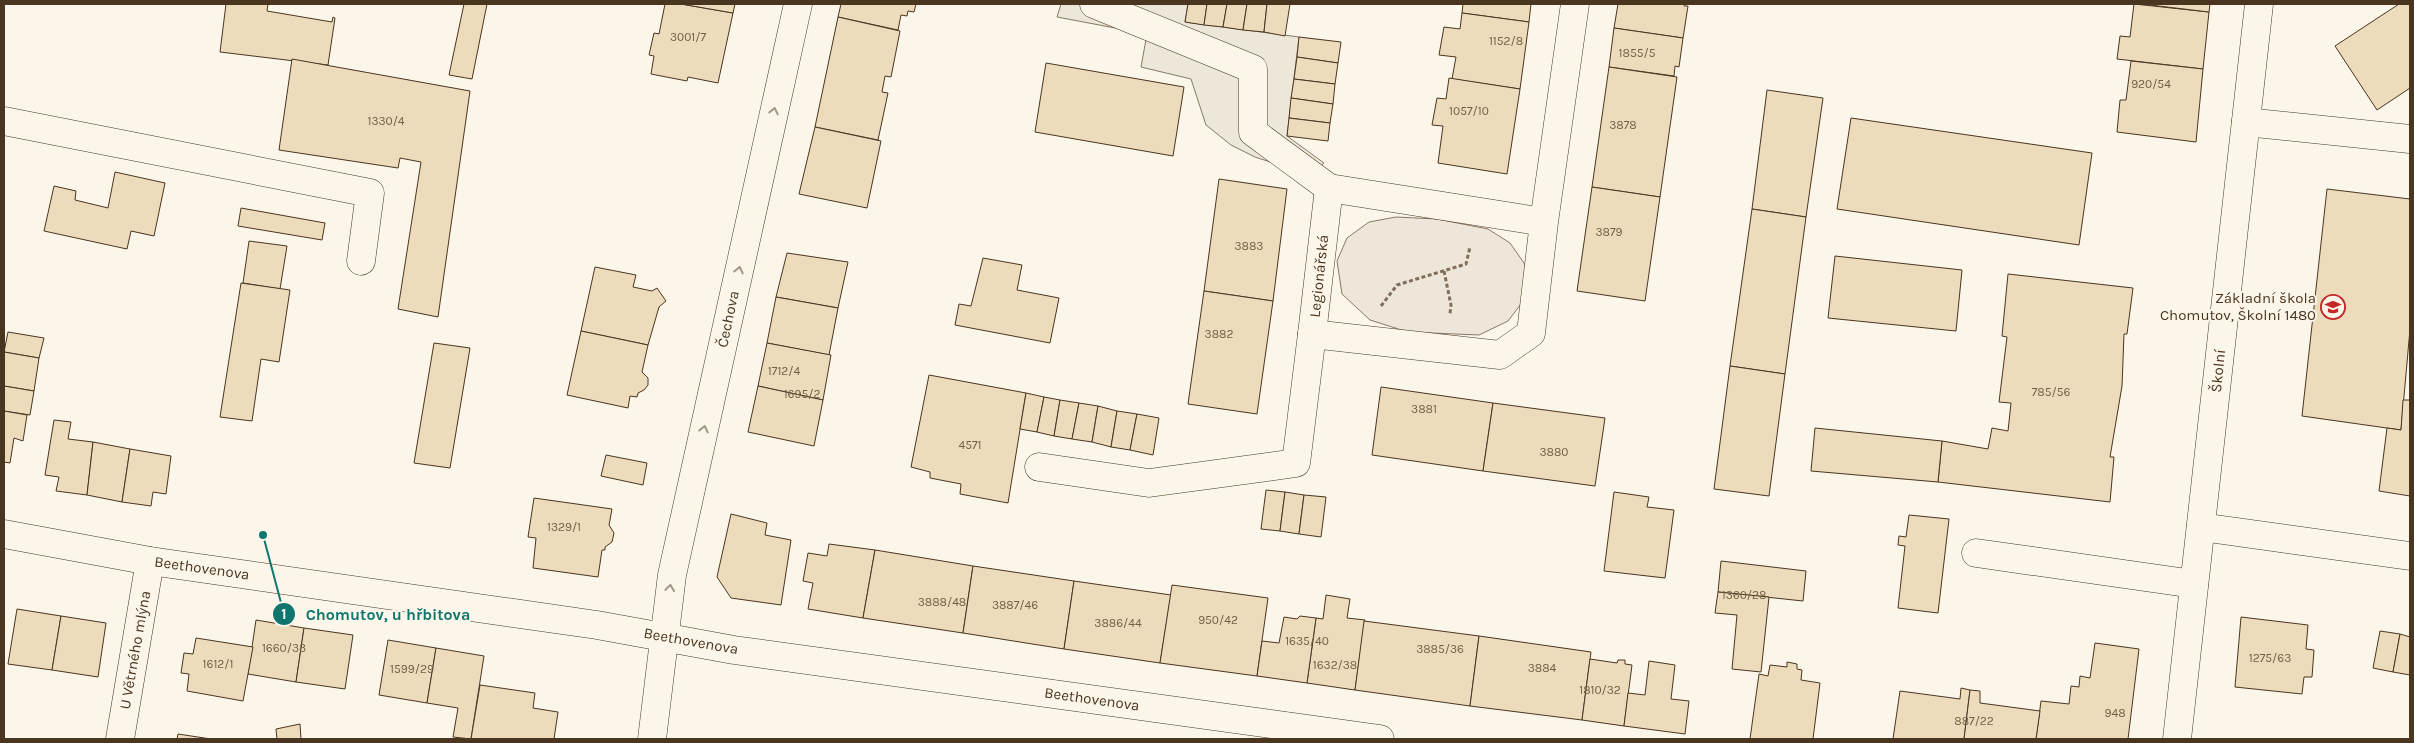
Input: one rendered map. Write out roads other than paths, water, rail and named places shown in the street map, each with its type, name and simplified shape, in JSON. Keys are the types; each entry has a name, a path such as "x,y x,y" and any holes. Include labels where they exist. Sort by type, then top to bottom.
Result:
{"street":[{"name":"Čechova","path":"649,732 672,576 798,4"},
{"path":"1094,4 1253,69 1253,132 1329,188 1544,222"},
{"name":"Legionářská","path":"1329,188 1312,334 1500,354 1531,334 1544,222 1575,4"},
{"name":"Školní","path":"2177,739 2259,4"},
{"path":"4,121 370,192 361,260"},
{"path":"2246,122 2410,139"},
{"path":"1038,467 1149,483 1296,463 1312,334"},
{"path":"2201,527 2410,556"},
{"name":"Beethovenova","path":"4,534 150,561 663,636 734,650 1380,739"},
{"path":"1976,552 2194,584"},
{"name":"U Větrného mlýna","path":"120,739 150,561"}],"place":[{"name":"Základní škola Chomutov, Školní 1480","path":"2333,307"},
{"name":"Chomutov, u hřbitova","path":"263,535"}]}
